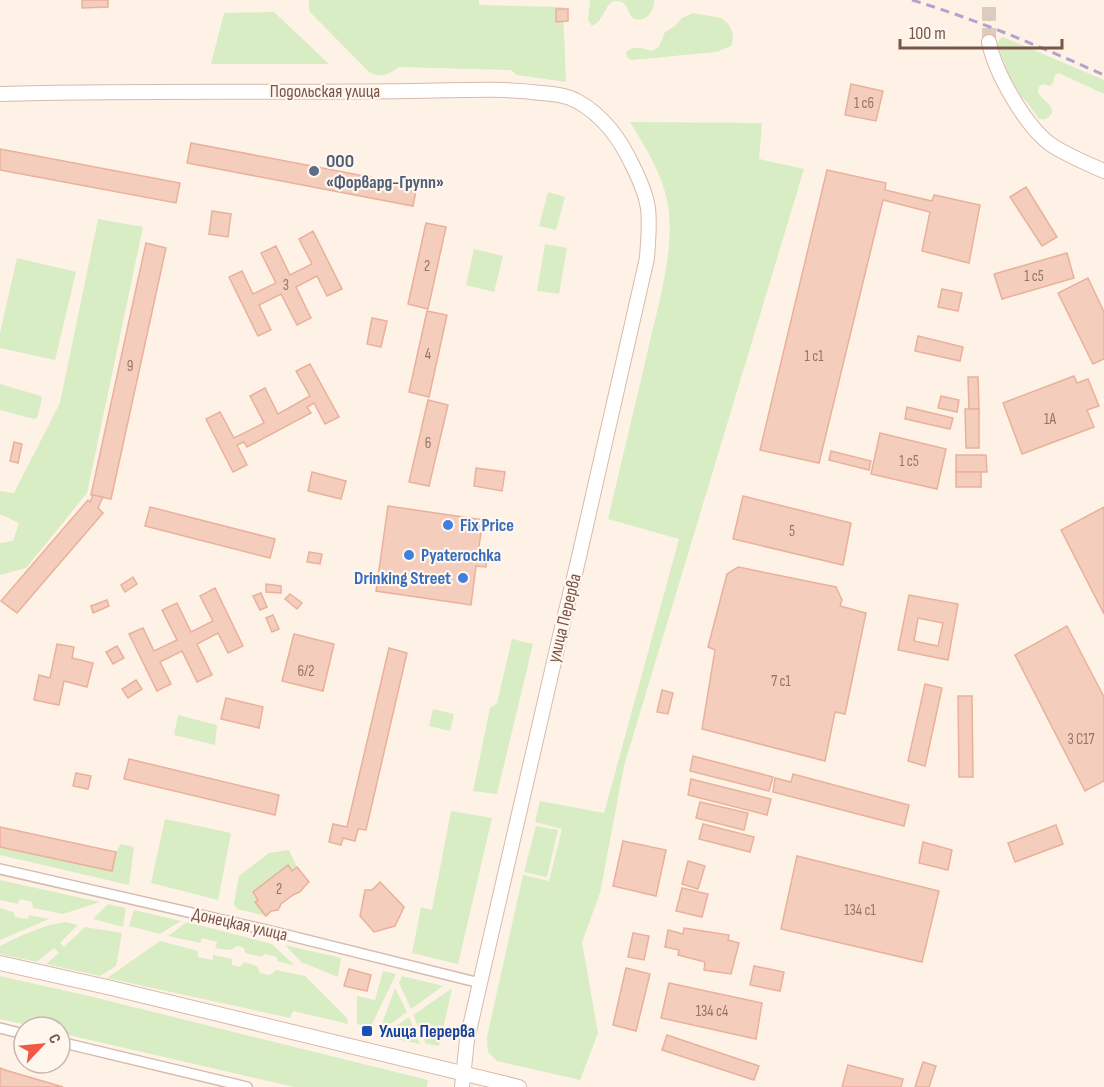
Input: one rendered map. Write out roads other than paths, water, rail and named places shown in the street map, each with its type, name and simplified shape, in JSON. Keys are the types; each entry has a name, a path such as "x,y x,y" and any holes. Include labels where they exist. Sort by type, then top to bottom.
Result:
{"street":[{"path":"989,42 999,73 1036,130 1049,143 1062,151 1104,171"},
{"name":"Подольская улица","path":"0,94 468,89 528,91 562,95 592,111 613,132 625,152"},
{"name":"улица Перерва","path":"463,1081 467,1040 647,258 649,230 647,205 638,175 625,152"},
{"name":"Донецкая улица","path":"0,869 275,932 480,983"},
{"path":"0,963 107,987 463,1081 519,1087"},
{"path":"72,1045 247,1087"}],"tunnel":[{"path":"989,0 989,42"}],"railway":[{"path":"912,0 1009,34 1104,75"}],"place":[{"name":"ООО «Форвард-Групп»","path":"314,171"},
{"name":"Fix Price","path":"448,525"},
{"name":"Pyaterochka","path":"409,555"},
{"name":"Drinking Street","path":"463,578"},
{"name":"Улица Перерва","path":"367,1031"}]}
